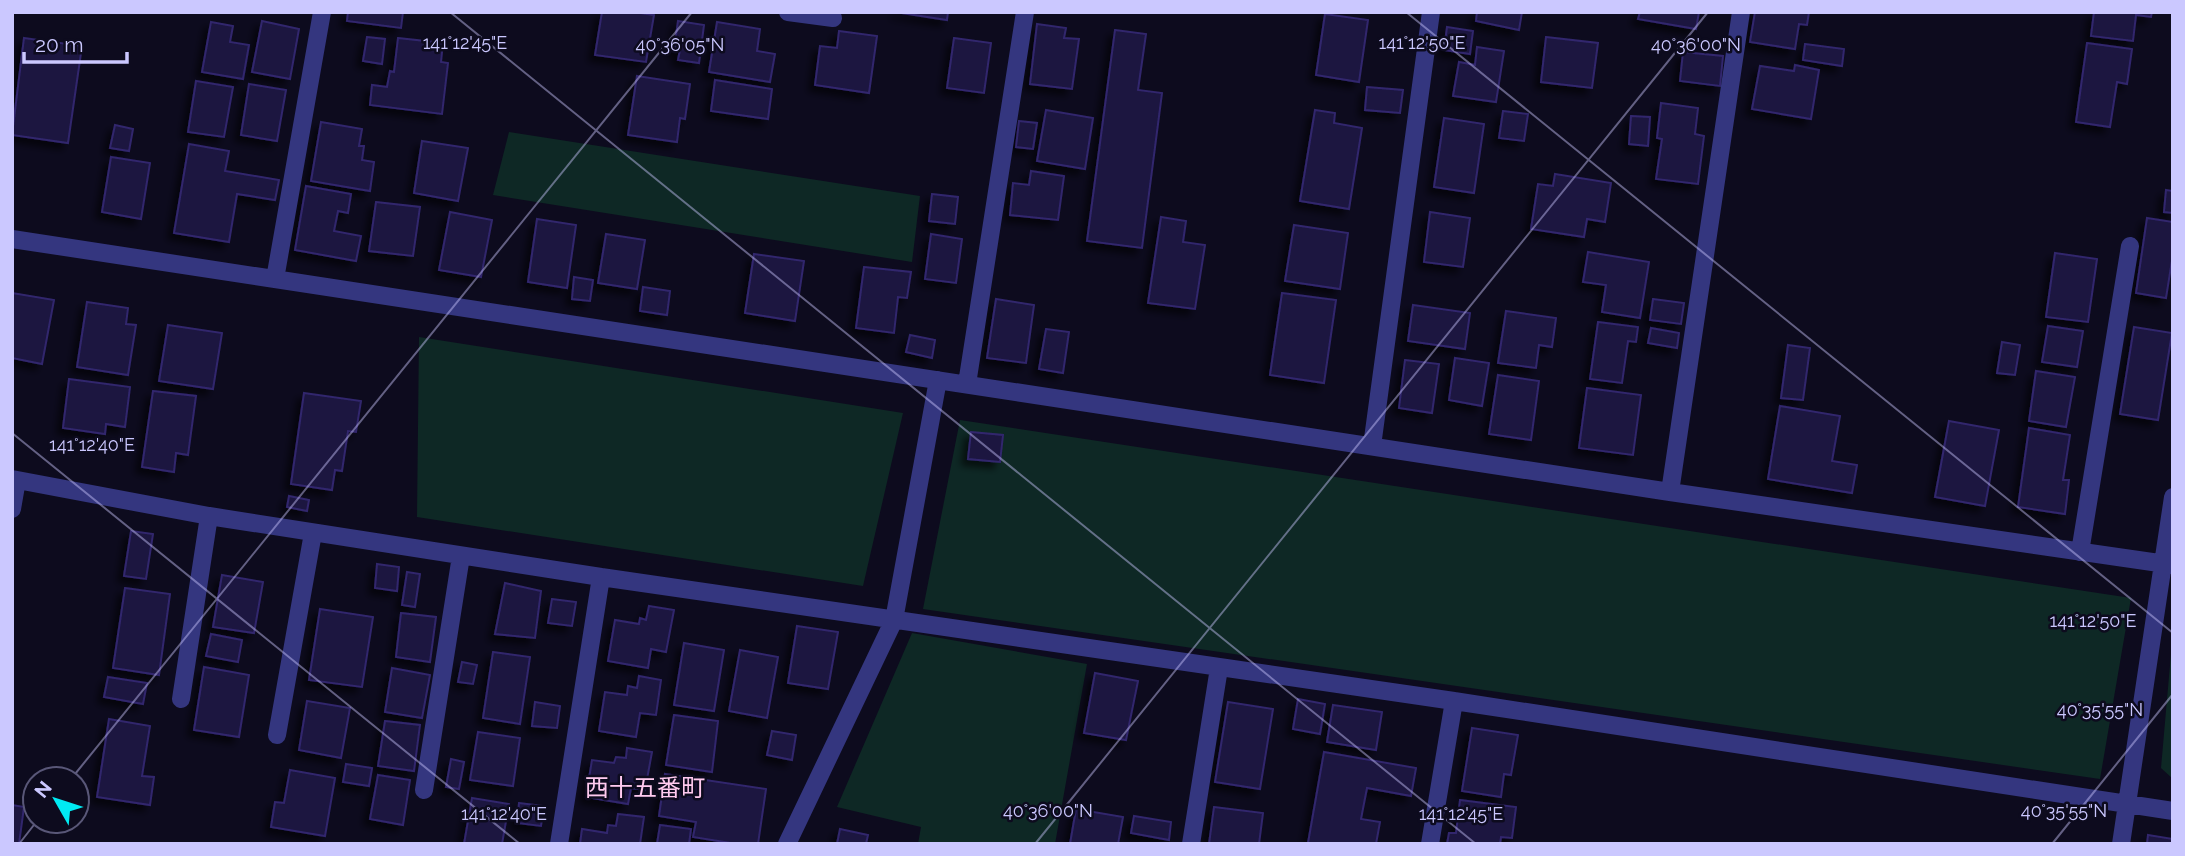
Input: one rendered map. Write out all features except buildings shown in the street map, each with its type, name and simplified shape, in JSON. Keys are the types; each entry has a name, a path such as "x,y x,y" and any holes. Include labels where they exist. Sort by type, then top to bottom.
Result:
{"street":[{"path":"275,279 322,12"},
{"path":"788,12 833,18"},
{"path":"967,384 1025,12"},
{"path":"1372,446 1431,12"},
{"path":"1670,492 1741,12"},
{"path":"12,239 1670,492 2168,565"},
{"path":"2080,552 2130,246"},
{"path":"787,844 894,620 938,380"},
{"path":"12,509 14,480 313,533 1454,701 2173,811"},
{"path":"2121,844 2168,565 2173,497"},
{"path":"181,699 209,516"},
{"path":"277,735 313,533"},
{"path":"424,790 461,555"},
{"path":"559,844 601,577"},
{"path":"1191,844 1219,668"},
{"path":"1430,844 1454,701"}],"green space":[{"path":"509,132 920,196 912,262 493,195"},
{"path":"419,337 903,413 863,586 417,517"},
{"path":"960,420 2131,598 2100,779 923,609"},
{"path":"2173,631 2173,779 2161,768"},
{"path":"912,633 1087,664 1055,844 918,844 921,827 837,807"}],"district":[{"name":"西十五番町","path":"645,788"}]}
